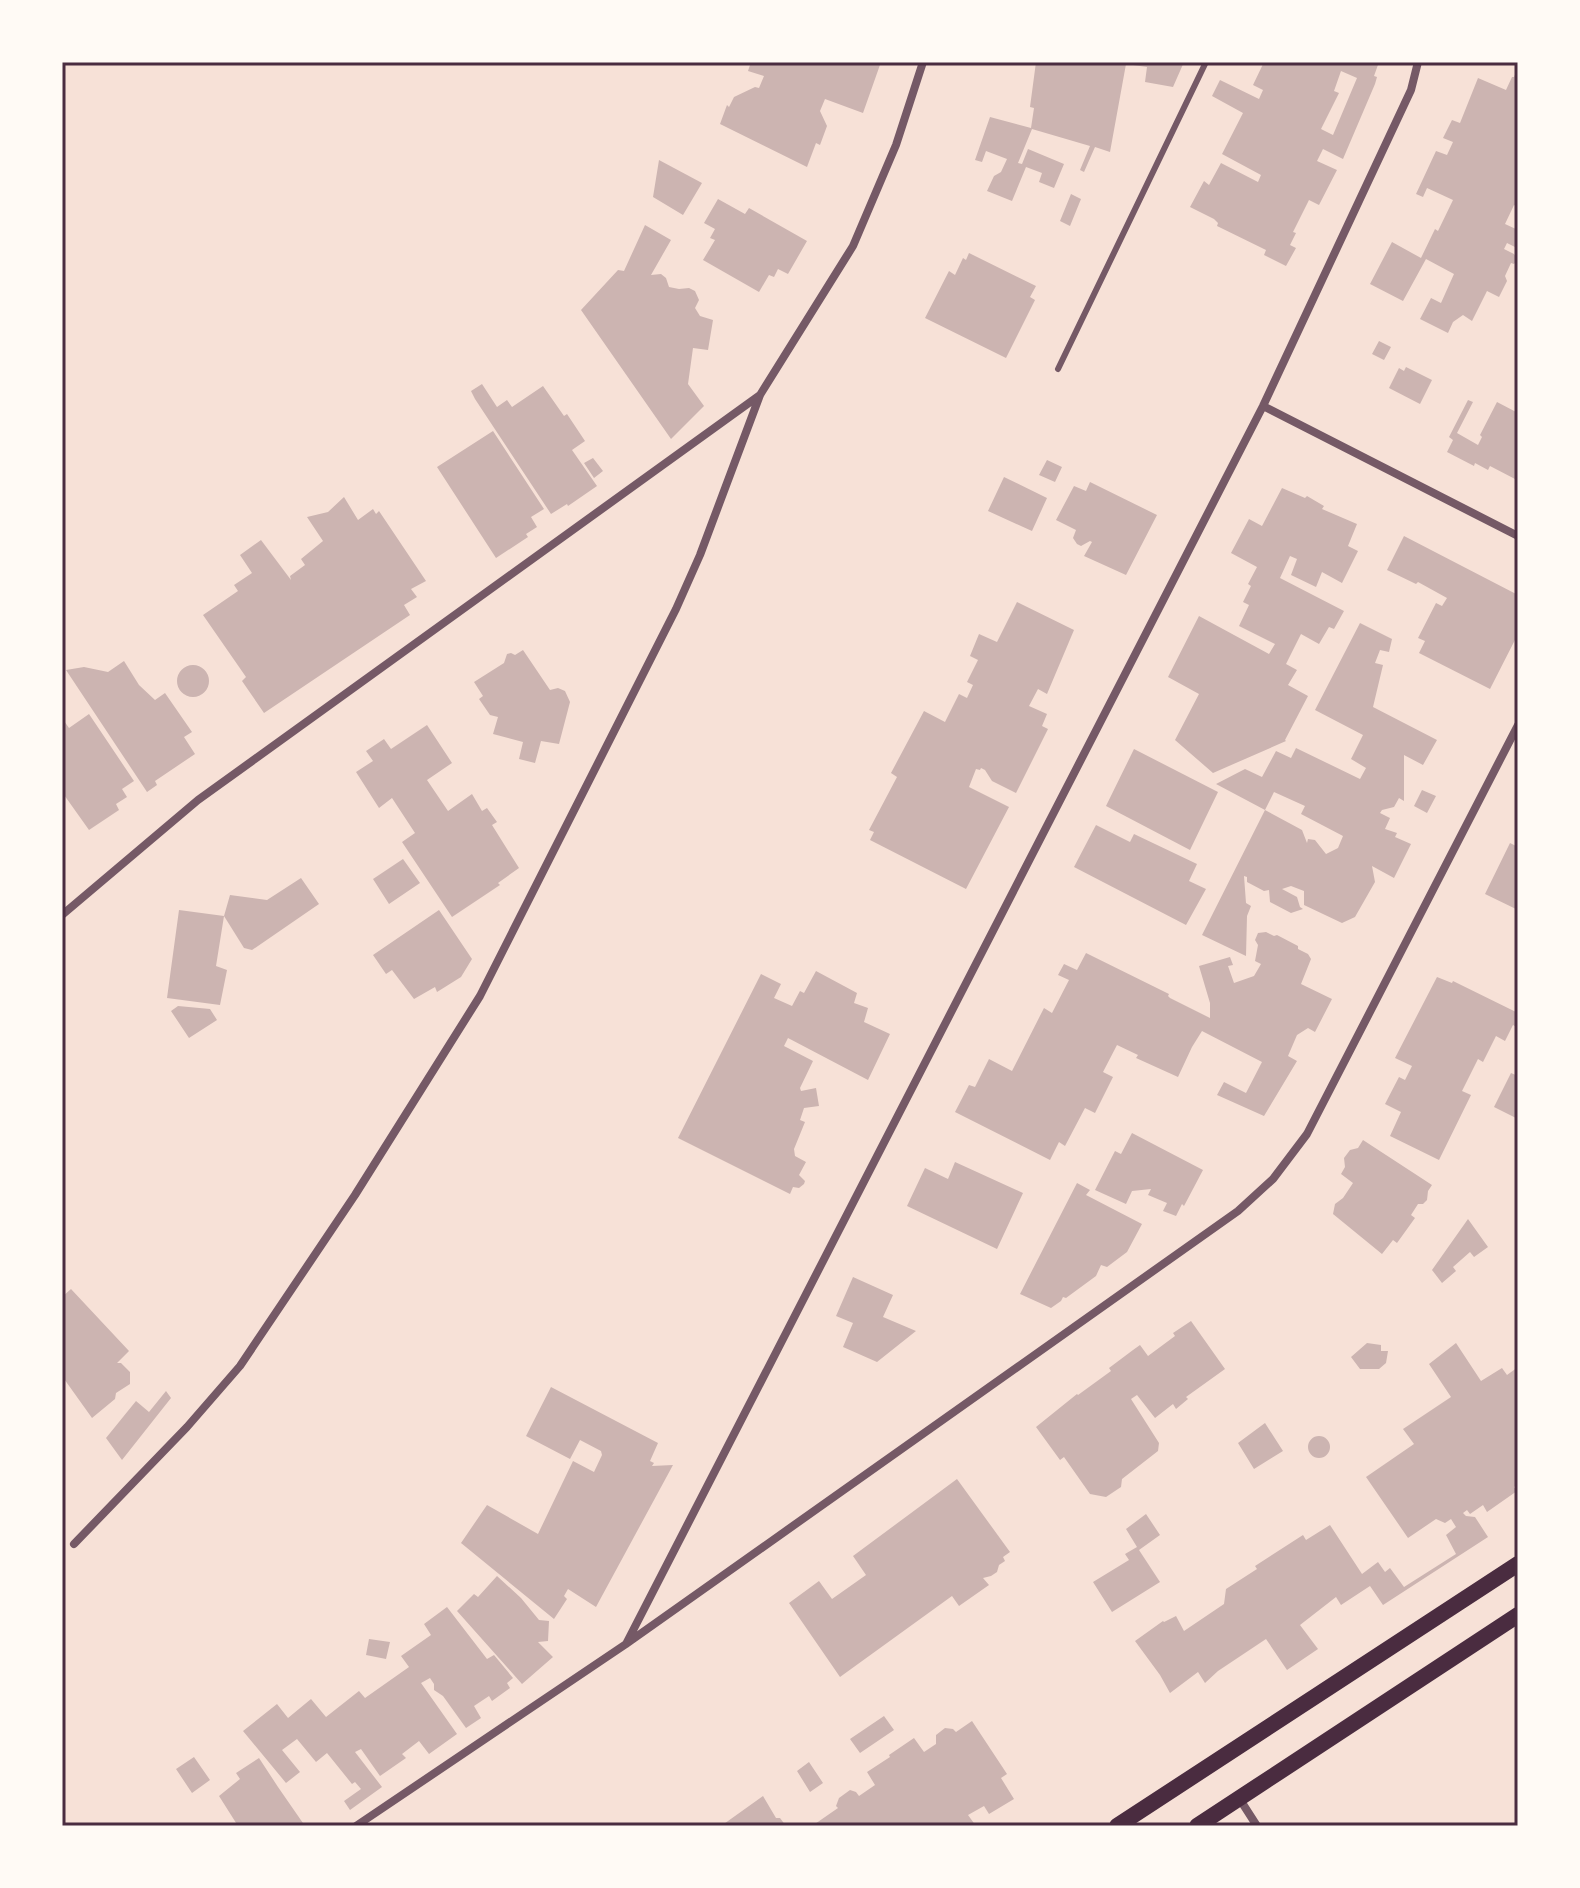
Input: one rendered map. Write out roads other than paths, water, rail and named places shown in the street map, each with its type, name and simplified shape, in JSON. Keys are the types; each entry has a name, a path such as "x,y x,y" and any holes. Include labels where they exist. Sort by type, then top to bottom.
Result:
{"main road":[{"path":"1117,1826 1518,1564"},
{"path":"1197,1826 1518,1615"}],"street":[{"path":"74,1544 187,1427 240,1366 355,1195 480,996 676,609 700,555 760,395 853,246 896,145 923,62"},
{"path":"626,1644 1263,406 1411,90 1418,62"},
{"path":"62,915 198,800 760,395"},
{"path":"1263,406 1518,536"},
{"path":"356,1826 626,1644 1238,1211 1273,1179 1307,1134 1518,725"},
{"path":"1239,1798 1257,1826"}],"lane":[{"path":"1058,369 1206,62"}]}
